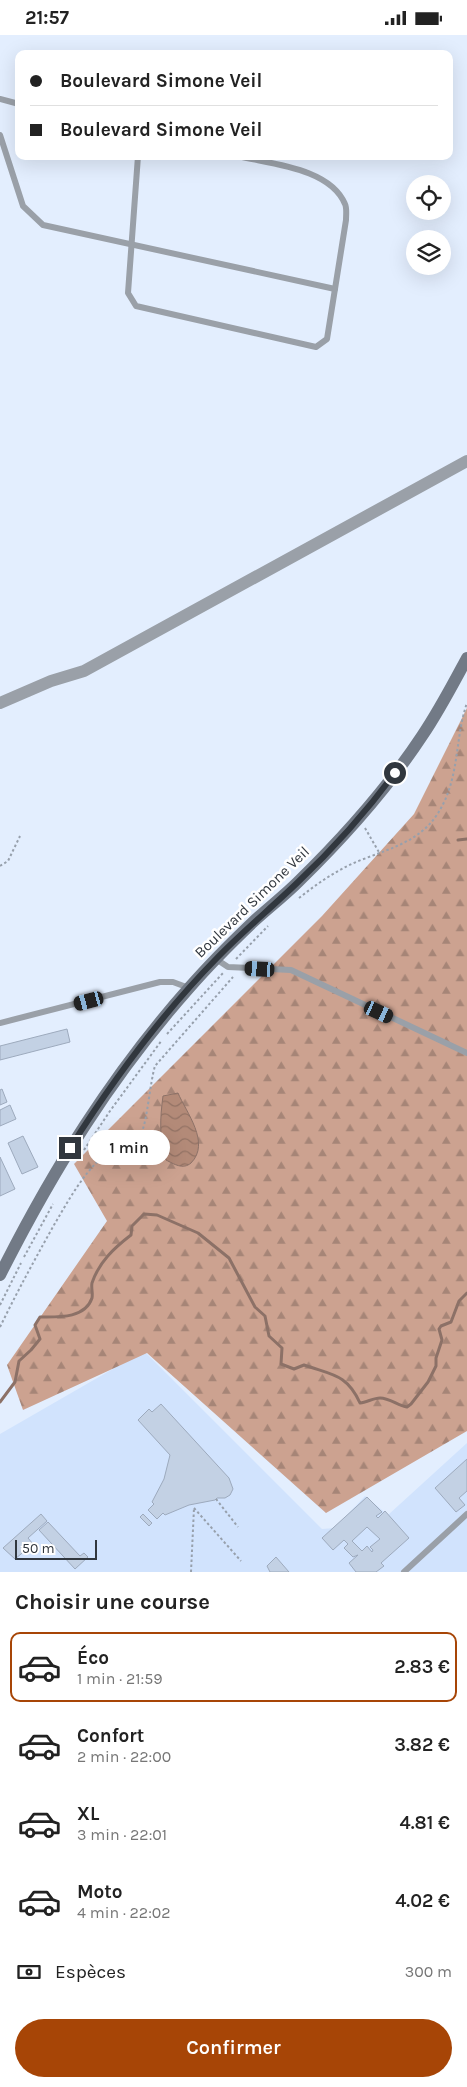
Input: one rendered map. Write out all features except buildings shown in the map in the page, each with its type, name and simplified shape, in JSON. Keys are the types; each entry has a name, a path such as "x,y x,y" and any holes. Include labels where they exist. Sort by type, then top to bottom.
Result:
{"main road":[{"name":"Boulevard Simone Veil","path":"0,1275 42,1194 124,1066 189,988 216,959 251,924 297,883 359,817 386,785 422,736 467,657"}],"street":[{"path":"0,703 51,681 84,671 467,461"}],"lane":[{"path":"0,99 15,103"},
{"path":"0,135 23,206 43,225 335,289"},
{"path":"138,160 128,293 136,306 316,347 327,339 346,220 345,205 333,187 317,175 255,160"},
{"path":"216,959 228,967 291,970 467,1053"},
{"path":"0,1023 160,982 173,982 189,988"},
{"path":"404,1572 467,1514"}],"path":[{"path":"299,899 327,877 360,860 393,849 431,825 438,814 452,780 467,703"},
{"path":"359,817 380,854"},
{"path":"0,867 8,861 20,836"},
{"path":"83,1152 110,1111 166,1035 228,967 273,922"},
{"path":"0,1327 21,1283 65,1206 87,1174 100,1159 134,1141 142,1132 155,1066 233,979 234,971 228,967"},
{"path":"0,1305 54,1202"},
{"path":"216,1499 238,1527"},
{"path":"191,1572 194,1509 241,1561"}],"shaded area":[{"path":"144,1351 322,1529 335,1528 365,1496 388,1515 467,1443 467,1572 0,1572 0,1434"}],"green space":[{"path":"467,708 467,1431 326,1513 147,1353 23,1410 7,1365 107,1221 74,1164 322,916 414,814"}],"water":[{"path":"178,1093 195,1128 199,1146 197,1155 191,1163 185,1166 178,1166 166,1160 161,1136 163,1096"}],"waterway":[{"path":"458,840 467,839"},
{"path":"0,1402 15,1382 19,1361 40,1339 35,1325 40,1317 70,1315 83,1310 92,1298 92,1283 99,1268 113,1250 131,1235 132,1226 144,1214 157,1215 198,1233 229,1258 255,1307 265,1316 269,1336 282,1348 281,1364 294,1369 304,1365 338,1377 350,1386 360,1403 380,1398 407,1407 411,1404 428,1382 436,1366 436,1358 442,1340 439,1329 441,1326 451,1322 459,1301 467,1293"}],"route":[{"path":"70,1148 119,1074 189,988 251,924 310,870 353,825 395,773"}]}
